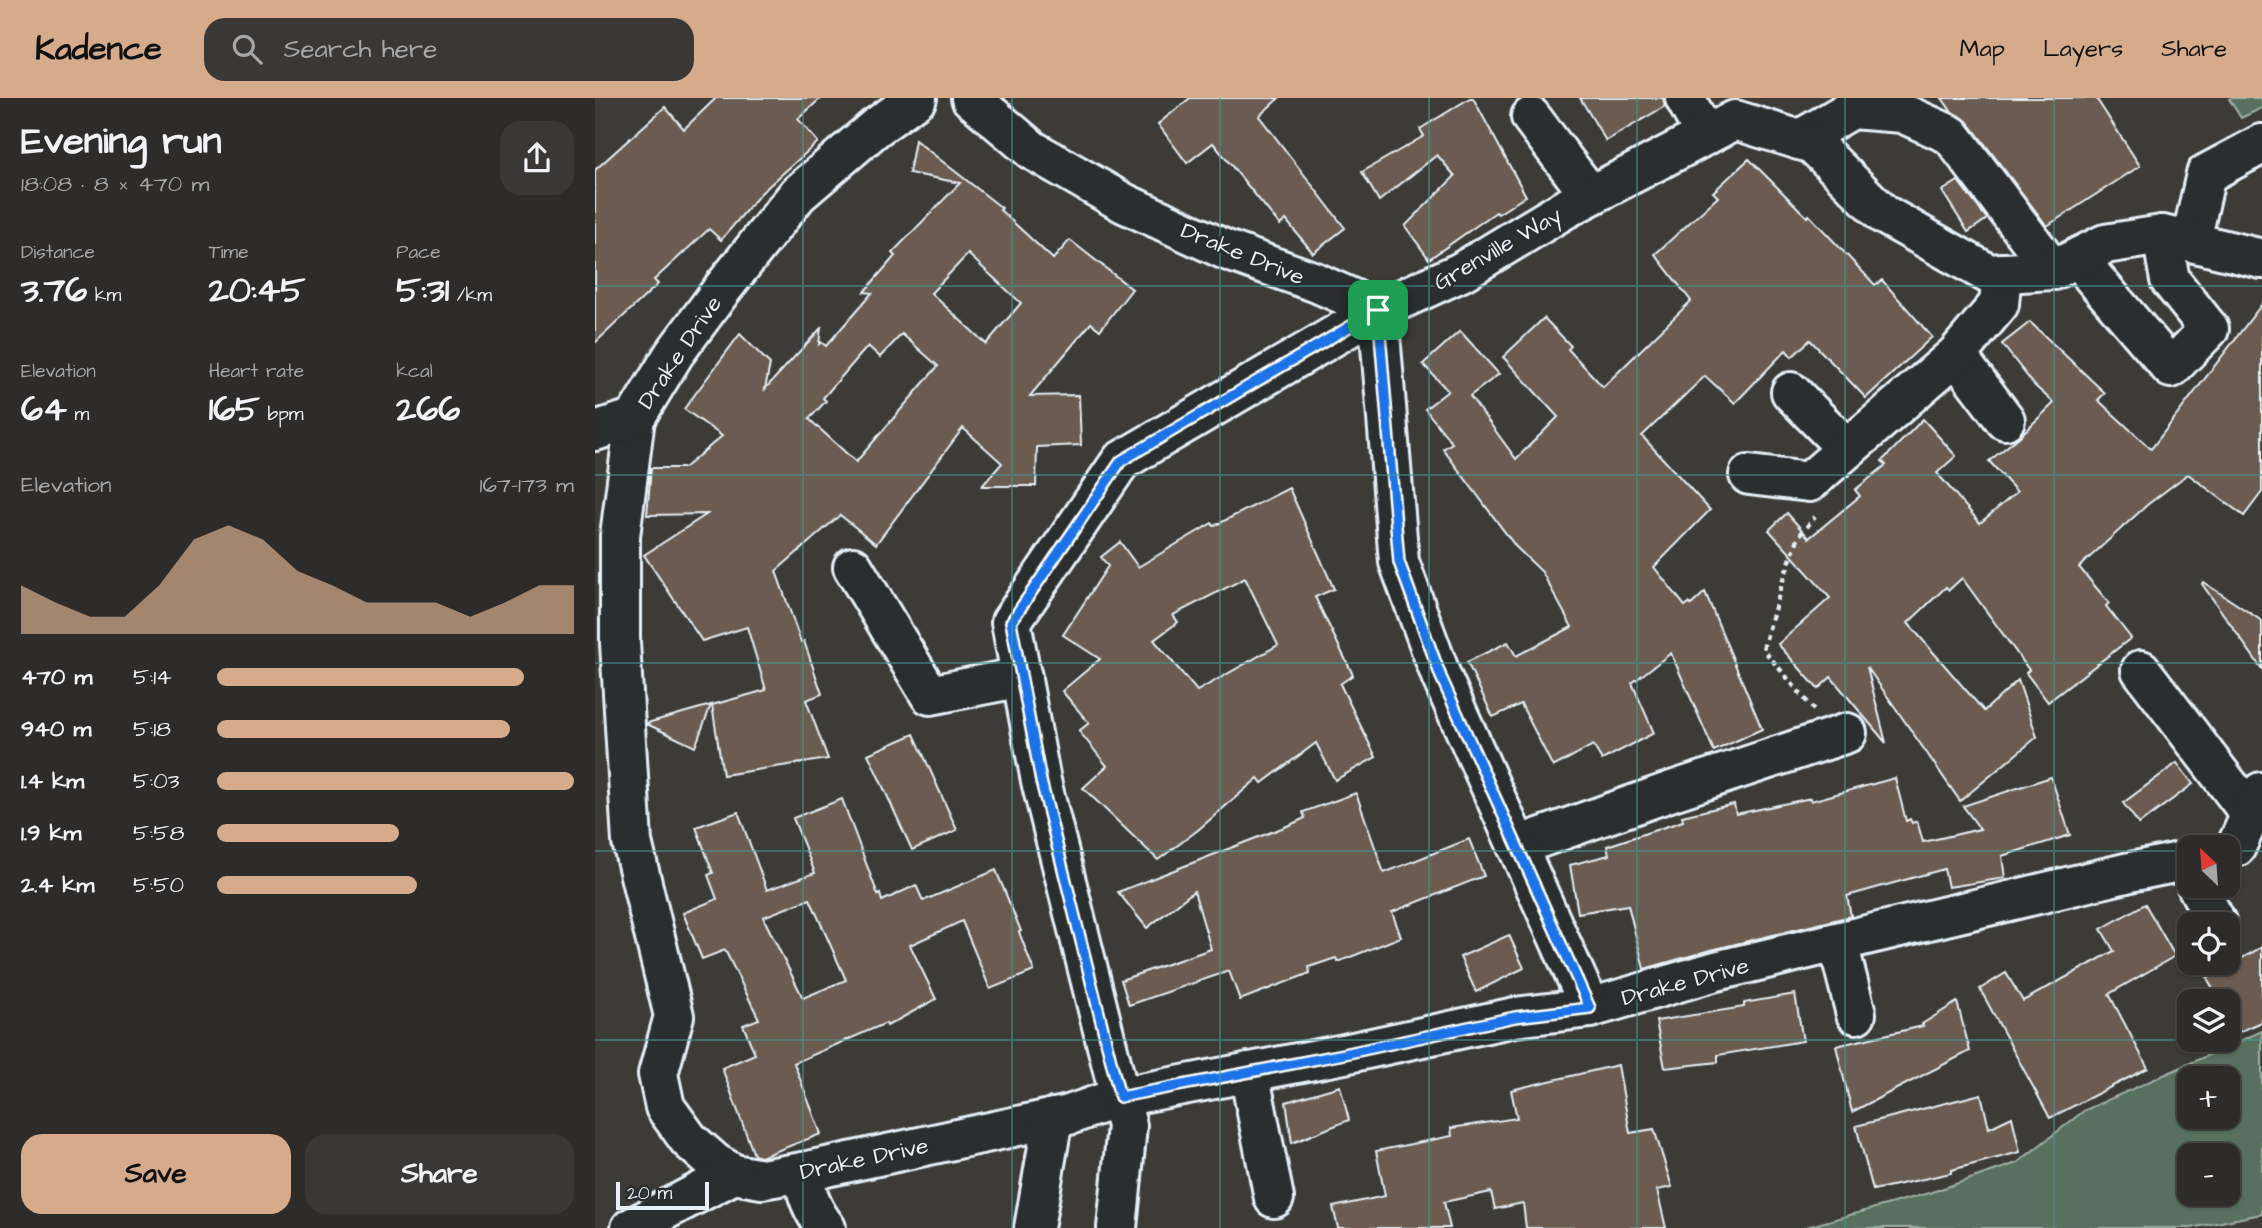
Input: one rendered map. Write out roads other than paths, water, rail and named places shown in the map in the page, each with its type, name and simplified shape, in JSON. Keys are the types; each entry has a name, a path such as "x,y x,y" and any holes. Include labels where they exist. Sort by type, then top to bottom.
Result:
{"lane":[{"name":"Drake Drive","path":"917,98 874,128 798,194 674,354 635,418 619,536 620,643 632,842 674,1016 658,1074 665,1107 689,1140 715,1163 734,1174 762,1179 803,1172 1053,1118 1120,1097 1515,1017 1590,1008 1716,971 2130,872 2177,870"},
{"name":"Drake Drive","path":"971,98 1032,150 1124,203 1226,250 1315,282 1378,310"},
{"path":"1685,98 1705,135"},
{"path":"1799,140 1852,108 1902,113 1951,135 2067,263 2093,277 2171,368 2209,329 2170,280 2176,238 2206,174 2262,144"},
{"path":"1531,117 1590,195"},
{"name":"Grenville Way","path":"1117,1228 1127,1126 1041,781 1011,622 1121,461 1378,310 1461,272 1590,195 1735,120 1813,144 1883,214 1989,274 2002,273"},
{"path":"1749,475 1809,482 1956,355 1999,304 2002,273 2067,263 2105,244 2176,238 2262,260"},
{"path":"1378,310 1399,562 1441,677 1590,1008"},
{"path":"1956,355 2005,420"},
{"path":"1790,392 1847,449"},
{"path":"595,431 635,418"},
{"path":"853,567 930,695 1022,677"},
{"path":"2141,670 2248,829"},
{"path":"1517,846 1847,733"},
{"path":"1838,943 1856,1014"},
{"path":"1249,1072 1274,1198"},
{"path":"1034,1228 1053,1118"},
{"path":"803,1172 806,1192 814,1212 826,1228"},
{"path":"654,1223 734,1174"}]}
